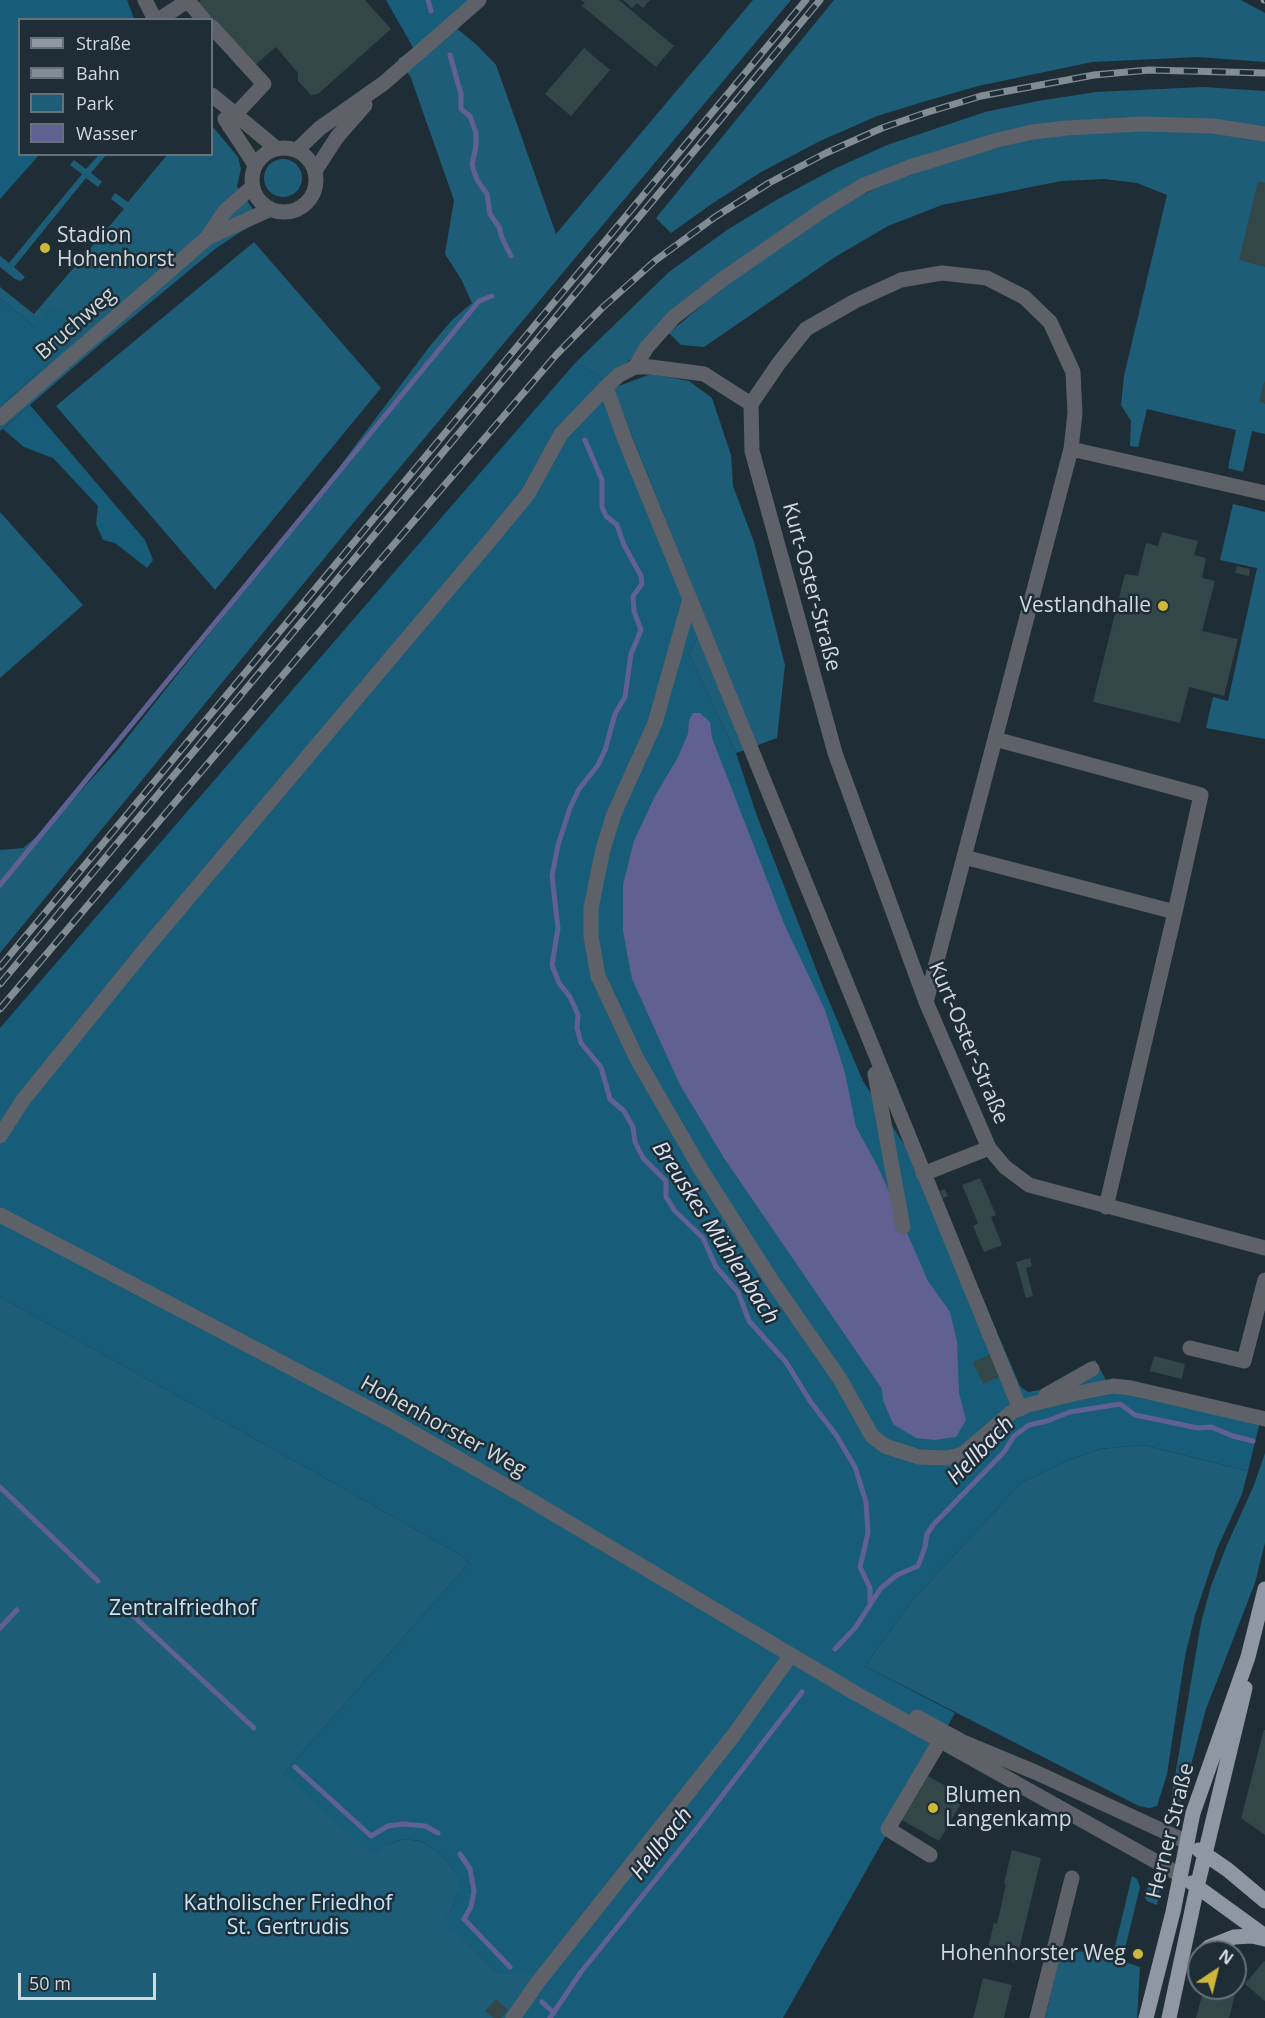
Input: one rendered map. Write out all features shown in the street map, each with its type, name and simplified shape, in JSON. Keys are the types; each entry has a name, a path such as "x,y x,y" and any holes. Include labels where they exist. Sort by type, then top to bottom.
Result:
{"main road":[{"name":"Herner Straße","path":"1146,2018 1199,1795 1248,1657 1265,1589"},
{"name":"Herner Straße","path":"1169,2018 1197,1887 1244,1694 1248,1657"},
{"path":"1186,1842 1265,1901"},
{"name":"Hohenhorster Weg","path":"1180,1875 1265,1937"},
{"path":"1226,1940 1234,1937 1265,1937"},
{"path":"1179,1975 1187,1967"}],"street":[{"path":"145,0 156,18"},
{"path":"160,18 188,1 202,18"},
{"name":"Bruchweg","path":"297,150 320,128 384,83 476,1"},
{"path":"213,28 264,84 232,120"},
{"name":"Bruchweg","path":"207,238 271,209 281,212 291,211 308,200 314,192 315,171 337,137 384,83"},
{"path":"213,98 232,120 255,165"},
{"path":"232,120 276,148"},
{"path":"635,367 647,347 674,317 723,279 826,208 864,185 910,167 998,140 1032,132 1067,128 1138,124 1213,126 1265,134"},
{"path":"271,209 262,204 252,188 255,165 267,152 286,147 297,150 311,163 315,171"},
{"name":"Bruchweg","path":"0,418 207,238 225,211 252,188"},
{"path":"0,1136 22,1100 140,956 509,518 528,494 561,434 619,375 635,367 704,374 751,404 806,329 901,280 942,273 987,278 1024,297 1050,322 1073,372 1075,413 1071,449 926,1002"},
{"path":"606,387 625,440 923,1174 1024,1407"},
{"name":"Kurt-Oster-Straße","path":"751,404 752,452 835,753 926,1002 989,1148 1005,1167 1029,1185 1265,1248"},
{"path":"1071,449 1265,493"},
{"path":"690,599 655,723 614,814 603,849 591,908 591,936 598,976 637,1059 700,1168 772,1281 840,1378 872,1436 885,1446 919,1457 948,1458 963,1454 1012,1412 1092,1369"},
{"path":"995,738 1202,795 1106,1207"},
{"path":"964,857 1175,912"},
{"path":"870,1044 903,1227"},
{"path":"923,1174 989,1148"},
{"name":"Hohenhorster Weg","path":"0,1215 389,1419 522,1495 855,1693 1180,1875"},
{"path":"1190,1348 1244,1361 1265,1280"},
{"path":"1024,1407 1113,1386 1131,1388 1265,1419"},
{"path":"513,2018 545,1974 733,1736 791,1654"},
{"name":"Hohenhorster Weg","path":"855,1693 881,1697 965,1743 1035,1772 1186,1842"},
{"path":"930,1855 888,1829 940,1741"},
{"path":"1037,2018 1072,1878"}],"green space":[{"path":"753,0 791,0 345,533 0,953 0,850 23,848 48,827 116,752 298,522 430,346 452,320 472,303 461,279 445,254 454,200 411,78 398,59 448,21 478,46 496,65 556,234"},
{"path":"834,0 1241,0 1265,13 1265,62 1198,57 1092,62 978,86 877,116 820,141 761,172 671,233 656,218"},
{"path":"1203,87 1265,91 1265,128 1212,120 1131,117 1066,121 821,204 715,277 636,355 606,380 576,362 669,272 727,230 834,169 887,145 985,112 1038,101 1096,92"},
{"path":"213,127 238,157 241,169 237,186 261,221 215,249 0,431 0,407 83,331 34,326 0,298 0,287 34,314 124,209 111,199 115,193 128,202 166,156 213,156"},
{"path":"1213,132 1265,140 1265,434 1252,431 1243,472 1228,468 1236,430 1147,409 1138,447 1130,446 1131,421 1121,405 1124,376 1167,195 1137,183 1104,179 1061,181 942,205 888,226 835,257 704,347 681,345 669,333 728,283 830,212 914,172 1033,138 1070,133"},
{"path":"98,156 105,156 91,173 102,182 98,187 86,178 14,267 25,277 21,281 15,279 0,267 0,256 9,263 82,174 70,165 74,160 86,169"},
{"path":"283,159 296,165 302,178 296,191 283,197 270,191 264,178 270,165"},
{"path":"254,242 381,388 215,590 56,406"},
{"path":"651,374 689,381 712,398 731,455 733,486 754,542 785,665 777,738 736,753 689,654 706,620 613,388"},
{"path":"1233,504 1265,512 1265,739 1206,728 1213,697 1228,701 1257,568 1220,560"},
{"path":"0,512 83,605 0,678"},
{"name":"Zentralfriedhof","path":"0,1297 323,1477 462,1556 469,1563 283,1774 386,1845 403,1839 420,1841 434,1849 447,1861 458,1876 458,1892 452,1909 444,1920 498,1974 535,1974 540,1978 507,2018 0,2018"},
{"path":"1143,1445 1248,1471 1242,1494 1217,1549 1195,1615 1185,1656 1167,1774 1157,1806 1149,1808 1139,1806 865,1666 911,1602 1021,1483 1067,1461 1100,1449"},
{"path":"1265,1453 1265,1543 1255,1583 1206,1709 1181,1802 1171,1800 1201,1623 1211,1586 1254,1485"},
{"path":"1132,1876 1137,1879 1140,1887 1122,1961 1140,1967 1137,2018 1045,2018 1062,1947 1112,1959"},
{"path":"1154,1876 1160,1887 1157,1905 1145,1898"}],"shaded area":[{"path":"0,0 127,0 134,18 18,18 18,156 38,156 0,199"},
{"path":"386,0 471,0 414,49"},
{"path":"0,298 34,326 52,304 83,331 0,407"},
{"path":"576,362 606,380 613,388 706,620 689,654 736,753 757,816 823,987 863,1081 942,1203 1020,1386 1028,1392 1040,1390 1095,1360 1106,1380 1130,1380 1261,1418 1248,1471 1143,1445 1100,1449 1067,1461 1021,1483 911,1602 865,1666 955,1713 783,2018 507,2018 539,1978 535,1974 498,1974 443,1920 452,1909 458,1892 458,1876 447,1861 434,1849 420,1841 403,1839 386,1845 373,1856 283,1774 469,1563 462,1556 323,1477 0,1297 0,1028"},
{"path":"30,405 145,540 153,560 147,568 115,543 103,540 96,524 98,506 53,458 24,447 3,429"}],"water":[{"path":"693,713 700,713 710,722 712,738 785,926 825,1010 845,1073 856,1127 879,1169 928,1281 950,1312 957,1342 959,1393 966,1420 956,1437 935,1440 916,1438 893,1424 883,1400 882,1389 724,1158 680,1085 632,979 623,931 623,885 634,841 655,796 677,759 688,734 689,720"}],"building":[{"path":"201,0 365,0 391,29 318,94 311,95 298,81 298,73 276,47 255,65 198,3"},
{"path":"581,0 619,0 674,46 656,67 582,6 585,3"},
{"path":"623,0 650,0 643,8 637,3 632,8"},
{"path":"584,48 610,70 571,116 545,94"},
{"path":"1258,181 1265,183 1265,267 1239,260"},
{"path":"1265,382 1265,404 1259,402"},
{"name":"Vestlandhalle","path":"1162,532 1198,541 1194,555 1206,558 1202,578 1215,581 1202,631 1238,639 1224,696 1189,687 1180,723 1093,702 1125,574 1138,576 1146,543 1158,546"},
{"path":"1237,566 1250,569 1249,576 1235,573"},
{"path":"980,1178 996,1215 991,1217 1002,1245 984,1252 973,1226 978,1223 962,1185"},
{"path":"945,1189 948,1196 943,1198 940,1191"},
{"path":"1030,1258 1032,1266 1026,1268 1033,1296 1026,1298 1016,1262"},
{"path":"991,1354 1001,1376 983,1384 973,1362"},
{"path":"1154,1356 1185,1364 1182,1379 1150,1371"},
{"path":"1265,1730 1265,1835 1241,1818"},
{"name":"Blumen Langenkamp","path":"928,1776 965,1797 939,1841 902,1820"},
{"path":"1012,1850 1041,1858 1016,1963 986,1956 994,1923 997,1924"},
{"path":"1264,1961 1265,2001 1247,1986 1247,1982"},
{"path":"983,1978 1012,1985 1004,2018 973,2018"},
{"path":"496,1999 508,2010 501,2018 493,2018 485,2011"},
{"path":"1201,2000 1234,2000 1229,2018 1196,2018"}],"waterway":[{"name":"Breuskes Mühlenbach","path":"428,0 431,11"},
{"name":"Breuskes Mühlenbach","path":"450,55 461,94 461,109 470,116 476,133 472,165 477,180 487,194 490,214 499,227 511,256"},
{"path":"0,885 479,301 492,296"},
{"name":"Breuskes Mühlenbach","path":"585,440 602,480 602,507 606,516 617,525 624,545 641,576 642,584 633,596 634,611 641,630 631,654 625,697 615,714 605,750 598,765 579,789 558,845 552,876 558,928 552,965 559,983 570,997 578,1015 577,1028 581,1043 601,1067 610,1099 624,1111 633,1127 635,1142 643,1158 666,1181 666,1197 675,1211 703,1238 716,1267 738,1292 749,1321 786,1362 855,1467 866,1502 868,1533 860,1567 870,1588 870,1605"},
{"name":"Hellbach","path":"835,1649 855,1628 881,1588 897,1575 918,1566 927,1534 933,1525 1004,1452 1014,1436 1029,1425 1070,1412 1120,1404 1135,1415 1198,1428 1211,1427 1253,1441"},
{"path":"0,1487 98,1581"},
{"path":"0,1628 17,1610"},
{"path":"129,1612 254,1728"},
{"name":"Hellbach","path":"550,2018 581,1972 698,1827 802,1692"},
{"path":"295,1767 371,1836 388,1826 403,1824 425,1826 438,1833"},
{"path":"460,1854 470,1869 474,1891 471,1907 464,1919 510,1967"},
{"path":"542,2002 554,2013"}],"railway":[{"path":"0,967 806,0"},
{"path":"0,984 820,0"},
{"path":"0,1009 556,355 602,308 656,260 715,217 769,183 826,153 882,128 928,112 981,96 1094,75 1149,70 1265,73"}],"place":[{"name":"Stadion Hohenhorst","path":"45,248"},
{"name":"Vestlandhalle","path":"1163,606"},
{"name":"Blumen Langenkamp","path":"933,1808"},
{"name":"Hohenhorster Weg","path":"1138,1954"}],"park label":[{"name":"Katholischer Friedhof St. Gertrudis","path":"288,1916"}]}
